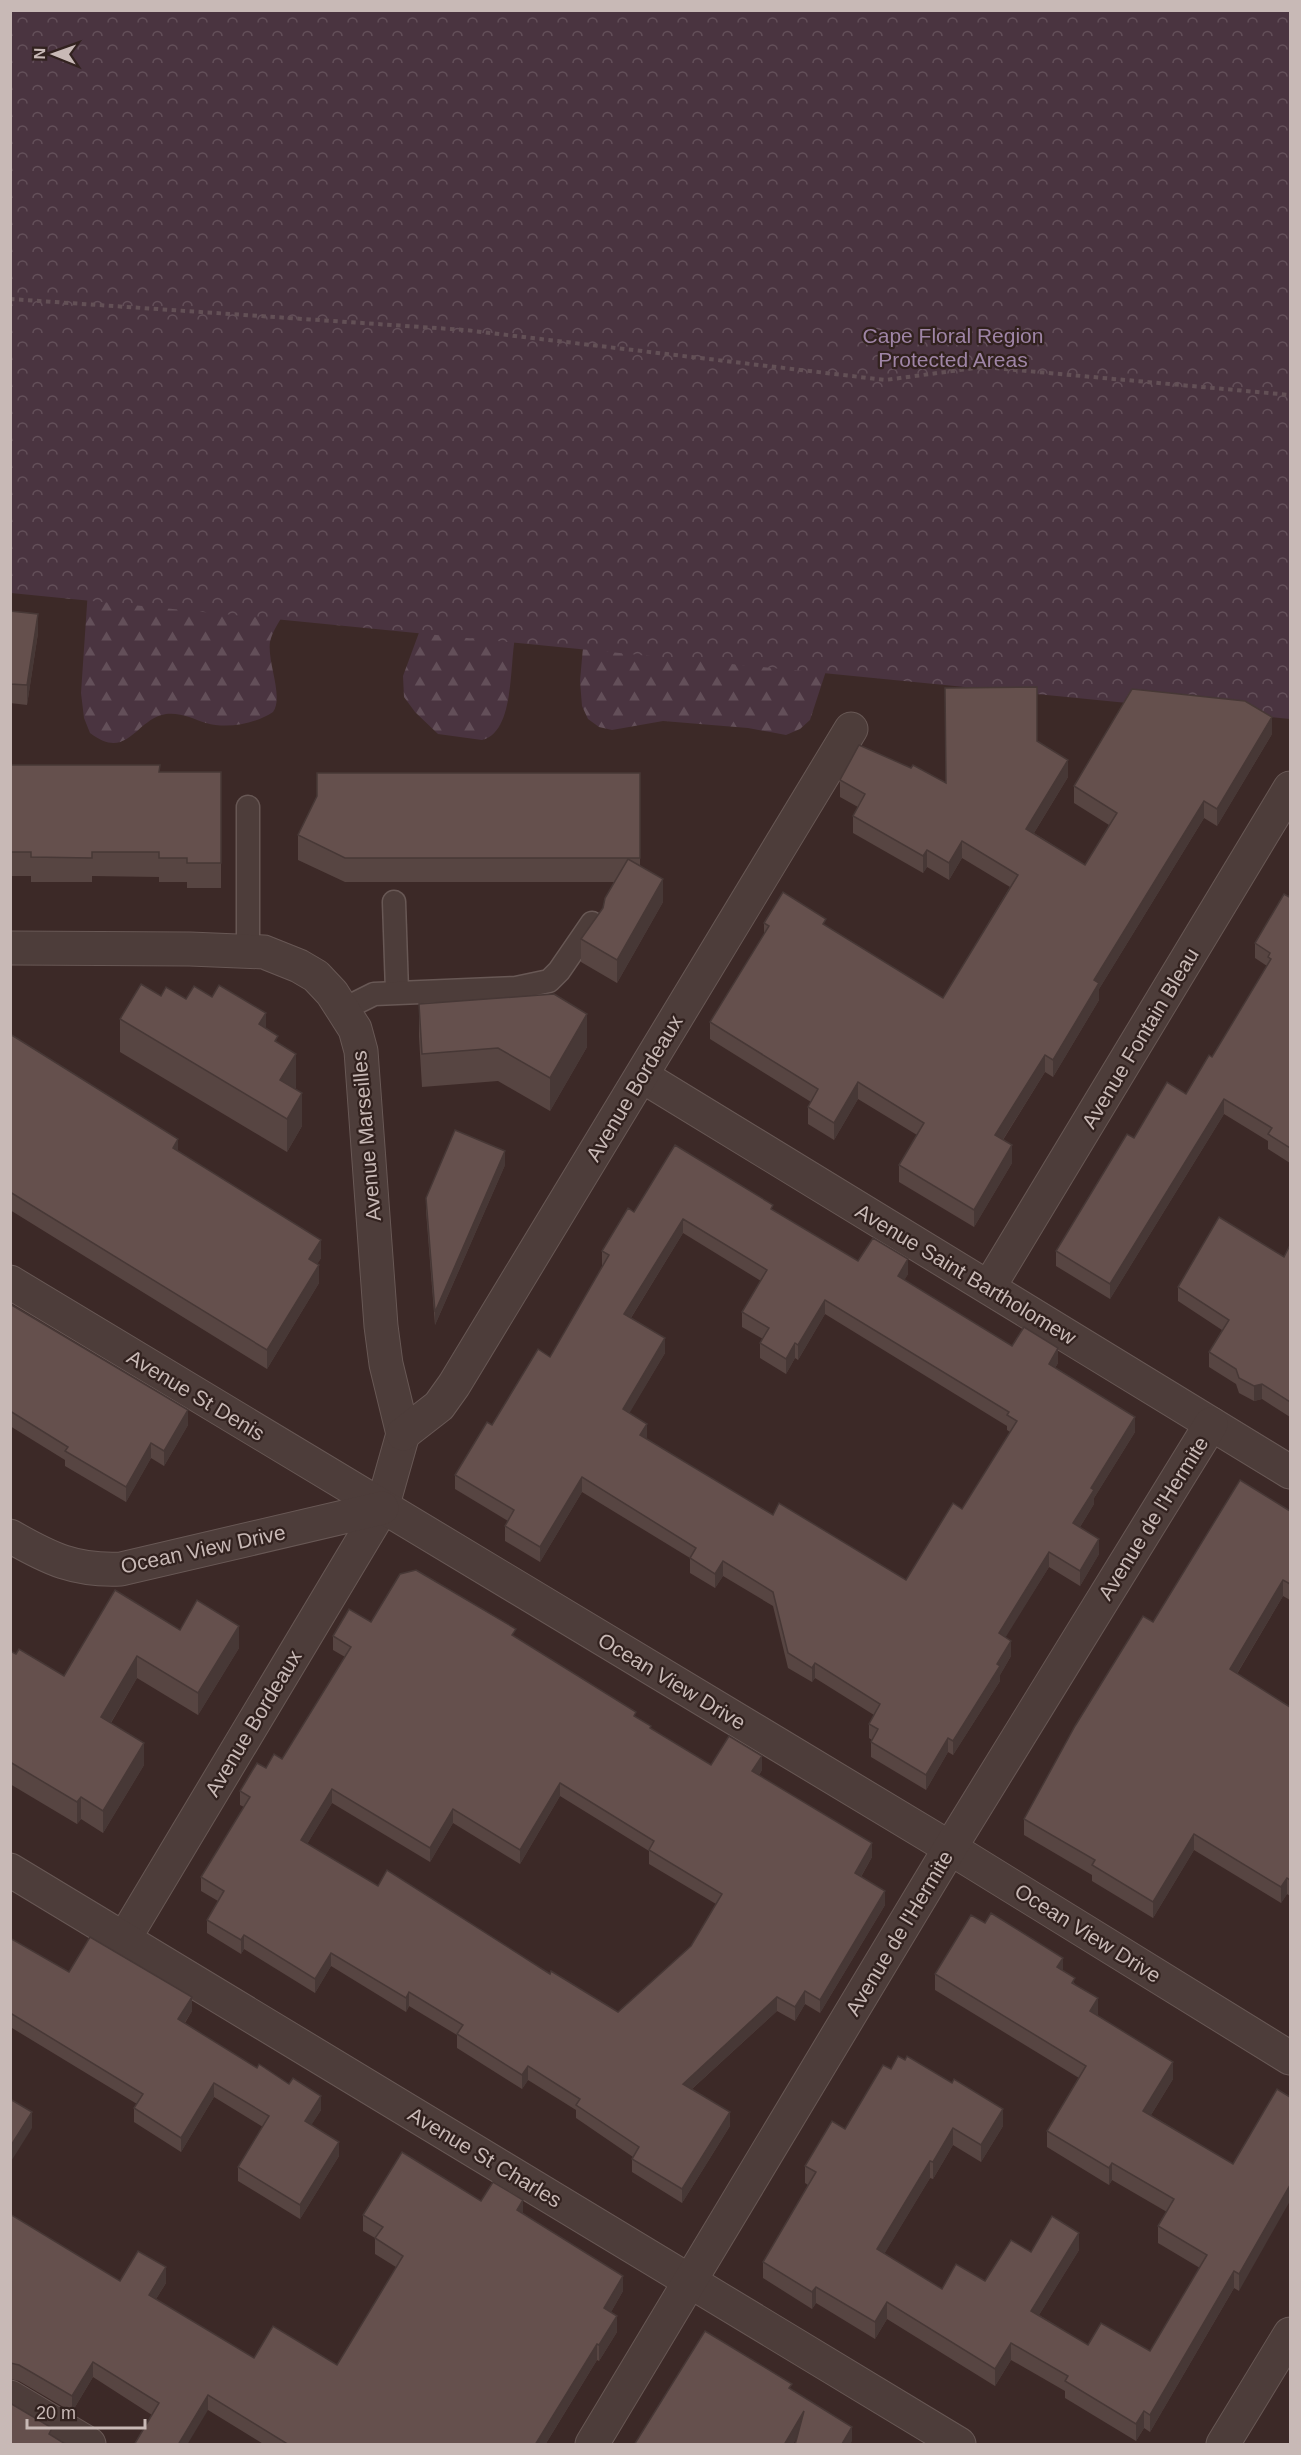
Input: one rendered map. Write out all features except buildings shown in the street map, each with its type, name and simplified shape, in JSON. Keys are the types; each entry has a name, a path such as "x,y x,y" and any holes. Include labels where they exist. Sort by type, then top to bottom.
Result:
{"street":[{"name":"Avenue Bordeaux","path":"403,1434 439,1406 454,1386 850,729"},
{"name":"Avenue Fontain Bleau","path":"989,1287 1290,788"},
{"name":"Avenue Marseilles","path":"10,948 248,950 281,957 316,976 344,1010 355,1029 365,1079 381,1326 386,1364 403,1434 394,1473 382,1508"},
{"name":"Avenue Saint Bartholomew","path":"642,1076 1290,1472"},
{"name":"Avenue St Denis","path":"10,1282 382,1508"},
{"name":"Avenue de l'Hermite","path":"592,2445 950,1848 1210,1424"},
{"name":"Avenue Bordeaux","path":"124,1939 382,1508"},
{"name":"Ocean View Drive","path":"10,1536 66,1564 81,1568 121,1569 382,1508 950,1848 1290,2058"},
{"name":"Avenue St Charles","path":"10,1870 959,2445"},
{"path":"1223,2445 1290,2334"},
{"path":"10,2397 89,2445"}],"lane":[{"path":"248,807 248,950"},
{"path":"394,902 396,991"},
{"path":"344,1010 367,997 396,991 516,988 549,981 559,971 592,922"}],"path":[{"path":"10,299 465,330 885,380 983,367 1290,395"}],"green space":[{"name":"Cape Floral Region Protected Areas","path":"10,11 1290,11 1290,719 11,593"},
{"path":"89,575 828,665 810,720 800,729 786,735 748,728 663,721 612,730 599,727 588,719 582,706 580,681 583,647 516,633 506,710 501,724 493,734 482,740 438,734 415,712 404,697 403,676 424,619 285,612 270,642 277,698 273,712 249,722 223,726 182,715 166,714 155,717 131,736 114,743 103,741 90,733 84,718 81,693"}]}
